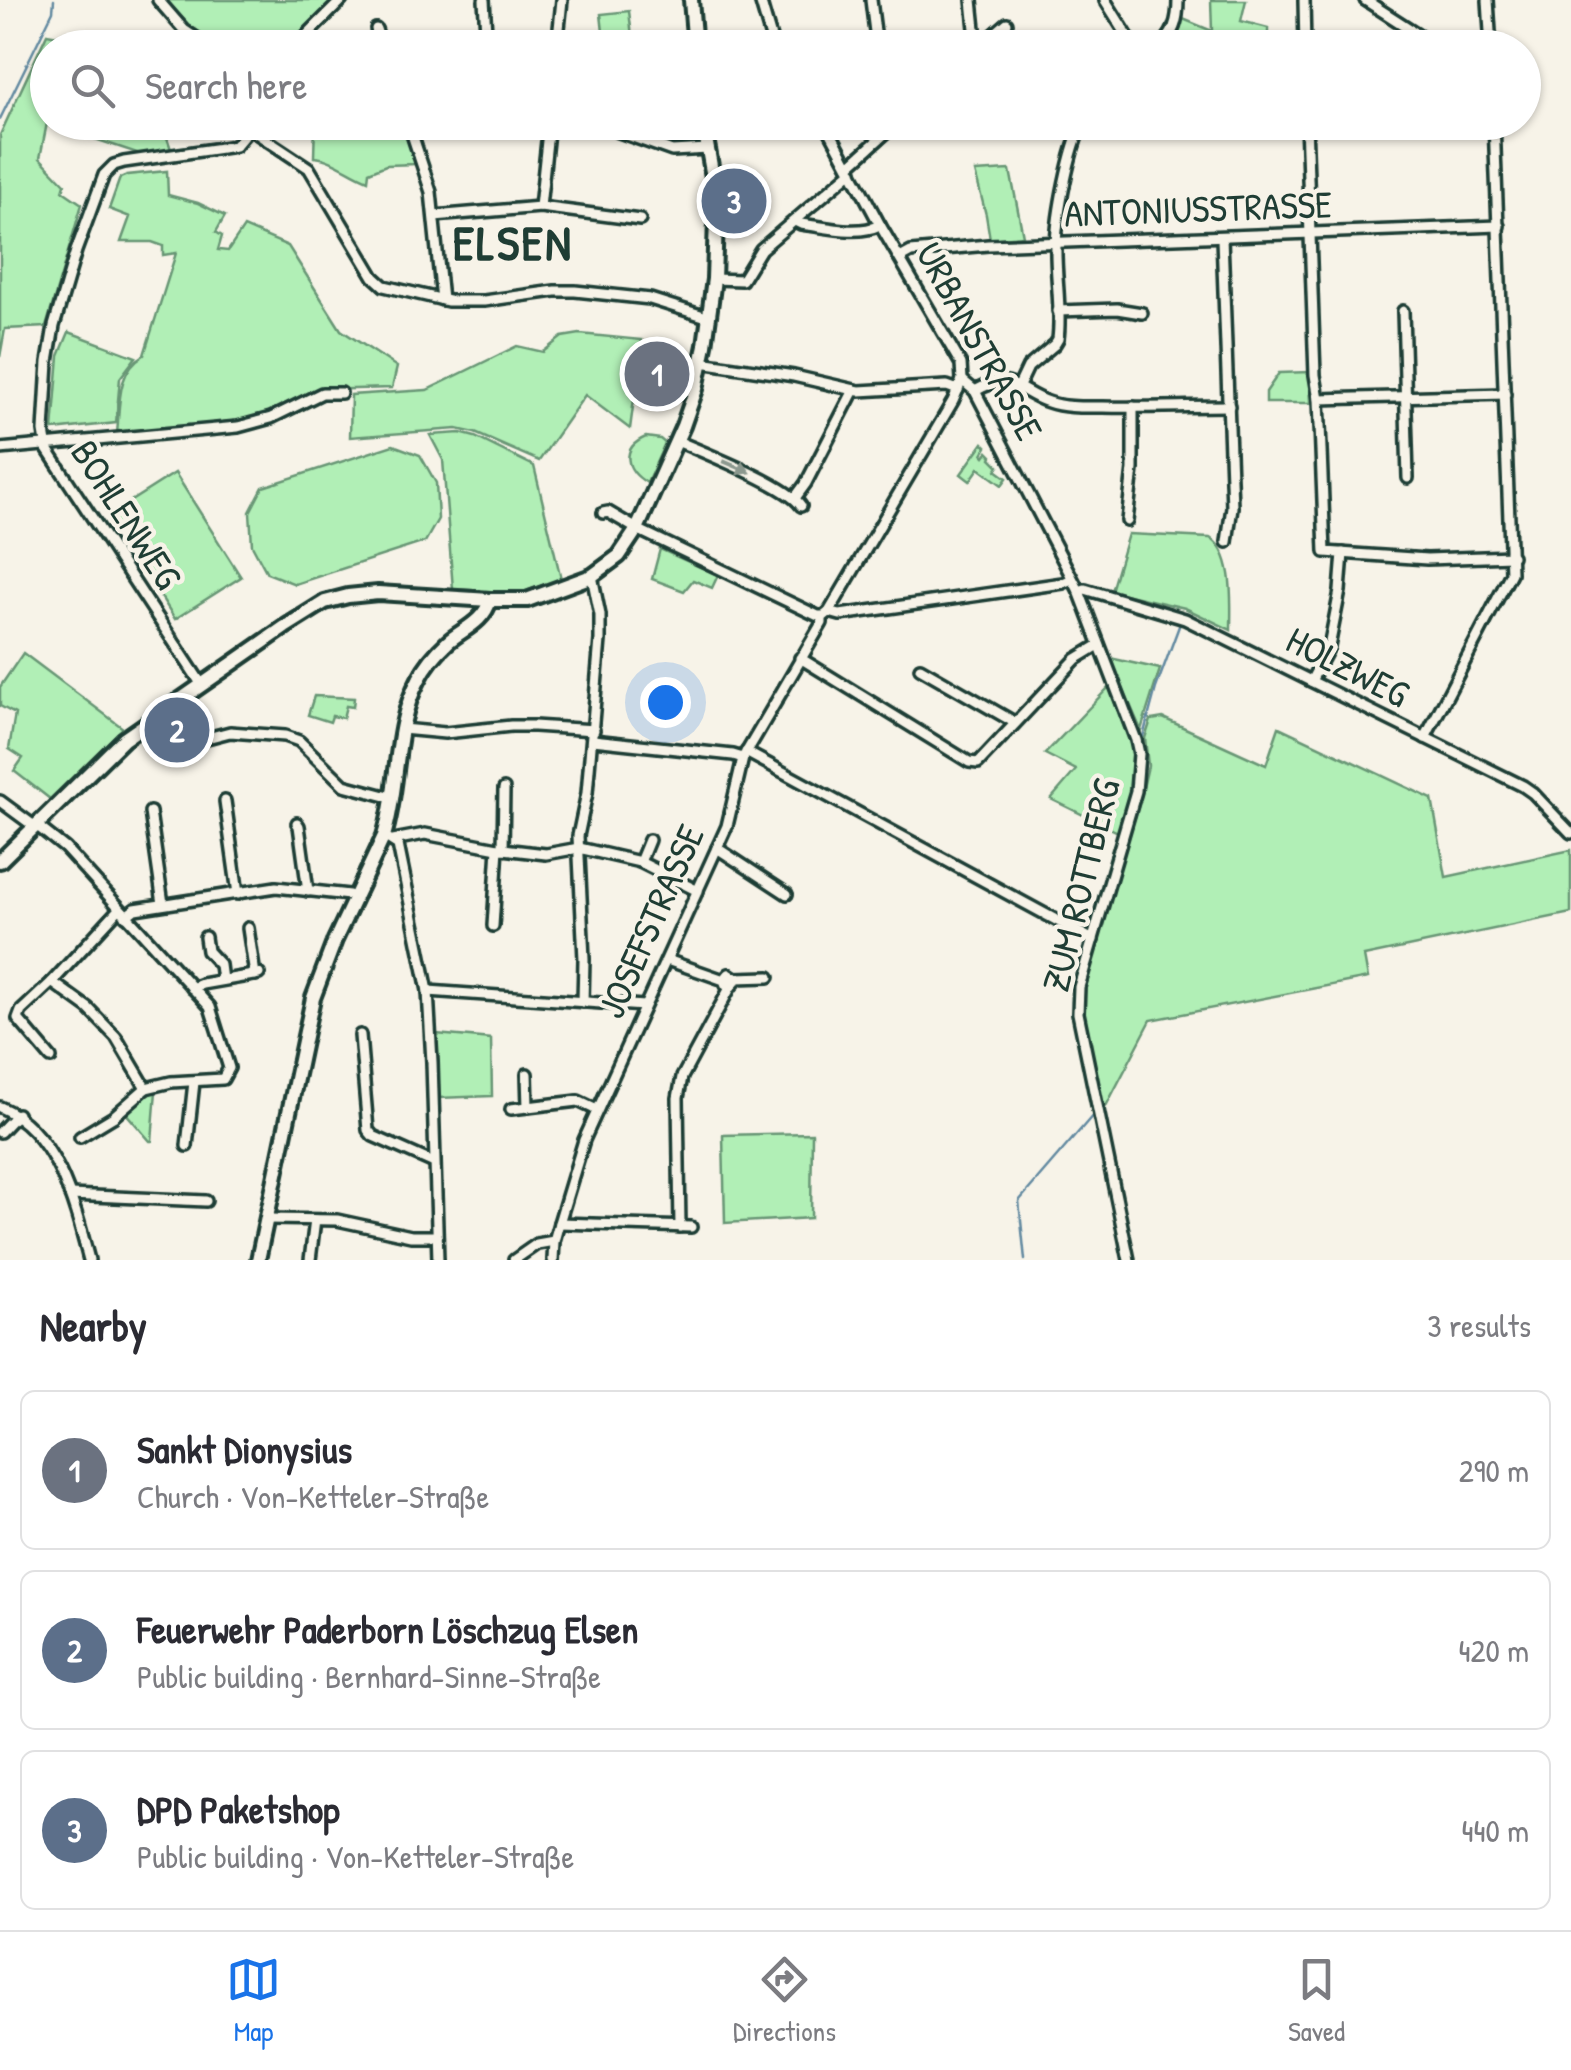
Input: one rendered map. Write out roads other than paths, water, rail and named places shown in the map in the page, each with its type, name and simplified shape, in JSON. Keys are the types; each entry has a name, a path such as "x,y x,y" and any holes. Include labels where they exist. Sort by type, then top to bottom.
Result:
{"street":[{"path":"158,0 184,30"},
{"path":"312,30 342,0"},
{"path":"484,0 486,30"},
{"path":"559,30 562,0"},
{"path":"691,0 694,30"},
{"path":"760,0 769,30"},
{"path":"871,0 874,30"},
{"path":"972,0 976,30"},
{"path":"1106,0 1124,30"},
{"path":"1174,30 1178,0"},
{"path":"1304,0 1305,30"},
{"path":"1365,0 1379,4 1414,30"},
{"path":"1488,0 1488,30"},
{"path":"999,30 1007,23"},
{"name":"BOHLENWEG","path":"202,686 46,445 46,396 54,326 104,175 124,162 235,146 241,140"},
{"path":"270,140 305,163 380,285 442,300 484,301 575,291 650,299 710,318"},
{"path":"414,140 431,192 442,300"},
{"path":"540,207 548,140"},
{"path":"641,140 672,151 708,149"},
{"path":"0,861 116,745 312,609 336,598 378,593 527,600 592,576 619,556 637,529 677,441 701,362 710,318 716,220 706,140"},
{"name":"URBANSTRASSE","path":"836,140 880,225 962,364 960,385 975,390 1079,591"},
{"path":"714,279 742,280 762,249 880,140"},
{"path":"1020,386 1028,367 1055,344 1059,334 1056,242 1075,140"},
{"path":"1307,140 1325,552 1427,559 1512,556"},
{"path":"1426,738 1512,573 1495,140"},
{"path":"434,216 540,207 640,220"},
{"path":"795,221 857,230 880,225"},
{"name":"ANTONIUSSTRASSE","path":"900,258 911,252 988,245 1499,226"},
{"path":"1222,238 1232,506 1227,542"},
{"path":"1403,311 1408,478"},
{"path":"1058,312 1142,312"},
{"path":"701,362 854,390 960,385"},
{"path":"975,390 1003,382 1020,386 1047,402 1073,406 1229,406"},
{"name":"JOSEFSTRASSE","path":"554,1260 558,1223 584,1140 727,826 744,755 960,385"},
{"path":"677,441 749,472 798,502 854,390"},
{"path":"0,450 238,427 271,418 322,394 340,393"},
{"path":"1319,399 1504,394"},
{"path":"1127,521 1134,450 1132,408"},
{"path":"603,513 825,615 1063,584 1072,579"},
{"path":"1311,681 1329,647 1343,553"},
{"path":"583,1002 578,836 588,793 600,640 600,614 592,576"},
{"name":"HOLZWEG","path":"1079,591 1085,589 1185,619 1523,786 1571,832"},
{"name":"ZUM ROTTBERG","path":"1079,591 1136,740 1139,772 1079,986 1078,1013 1130,1260"},
{"path":"258,1260 313,998 335,940 389,838 402,729 414,690 428,664 450,640 478,621 490,600"},
{"path":"800,658 969,762 978,763 1076,659 1100,644"},
{"path":"920,668 1014,722"},
{"path":"144,724 158,745 172,747 230,732 286,736 299,741 344,785 393,798"},
{"path":"402,729 445,733 534,726 744,755 834,798 1093,940"},
{"path":"493,926 504,789"},
{"path":"0,801 65,848 210,1007 229,1068 223,1079 171,1082 146,1088 113,1117 80,1138"},
{"path":"225,801 238,894"},
{"path":"150,812 163,904"},
{"path":"297,823 308,891"},
{"path":"389,838 425,834 546,854 579,848 640,862 698,892"},
{"path":"389,838 398,844 428,990 438,1260"},
{"path":"640,862 650,840"},
{"path":"717,848 787,894"},
{"path":"51,1058 18,1019 20,1012 123,912 276,887 355,898"},
{"path":"192,988 257,975 248,928"},
{"path":"205,937 207,951 220,964 222,980"},
{"path":"668,960 730,981 769,977"},
{"path":"558,1223 686,1227 678,1098 682,1077 730,981"},
{"path":"52,982 88,1008 116,1037 146,1088"},
{"path":"428,990 644,1006"},
{"path":"360,1035 368,1130 373,1136 434,1163"},
{"path":"526,1074 528,1107"},
{"path":"187,1146 194,1082"},
{"path":"512,1109 578,1101 597,1110"},
{"path":"0,1107 16,1114 31,1128 50,1155 70,1194 89,1260"},
{"path":"0,1132 16,1114"},
{"path":"70,1194 206,1201"},
{"path":"267,1219 337,1220 411,1236 436,1236"},
{"path":"310,1260 314,1220"},
{"path":"514,1260 538,1244 554,1241"}],"waterway":[{"path":"44,30 54,0"},
{"path":"0,119 30,58"},
{"path":"1141,744 1179,626"},
{"path":"1075,987 1072,1002 1078,1033"},
{"path":"1025,1260 1019,1201 1094,1114"}],"place":[{"name":"DPD Paketshop","path":"734,201"},
{"name":"Sankt Dionysius","path":"657,374"},
{"name":"Feuerwehr Paderborn Löschzug Elsen","path":"177,730"}],"district":[{"name":"ELSEN","path":"513,242"}]}
